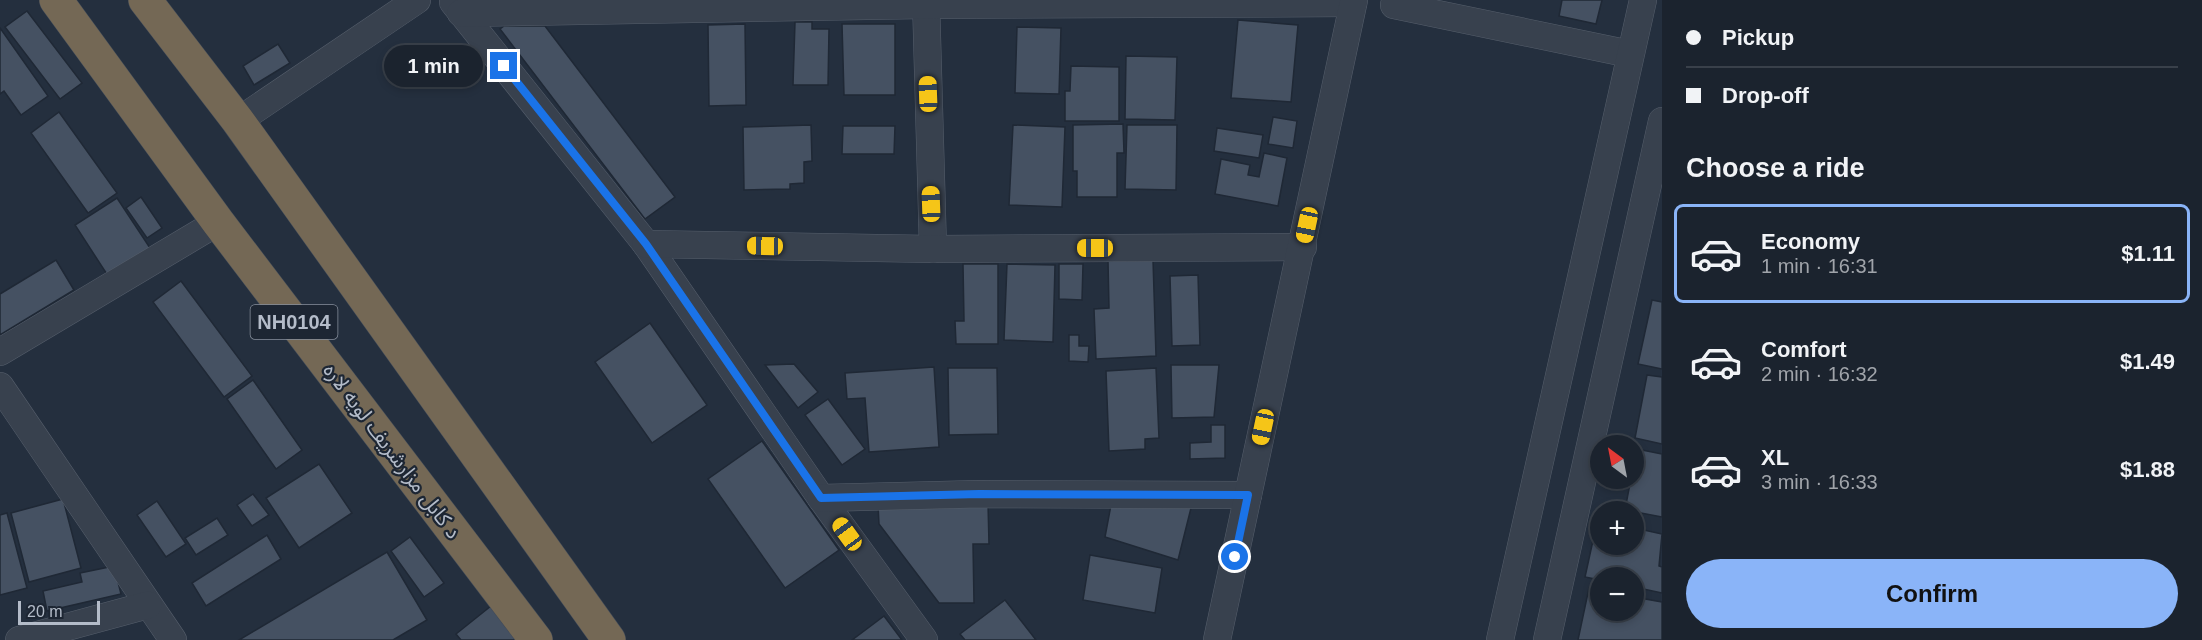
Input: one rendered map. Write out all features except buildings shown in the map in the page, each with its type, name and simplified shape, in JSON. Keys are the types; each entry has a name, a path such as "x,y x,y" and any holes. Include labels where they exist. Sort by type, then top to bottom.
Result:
{"highway":[{"name":"د کابل مزارشریف لویه لاره","path":"56,0 218,222 536,640"},
{"name":"NH0104","path":"145,0 238,121 609,640"}],"street":[{"path":"238,121 417,0"},
{"path":"1500,640 1643,0"},
{"path":"456,6 1353,1 1303,247 1217,640"},
{"path":"926,3 933,249"},
{"path":"1394,5 1630,54"},
{"path":"456,6 646,244 821,498 924,640"},
{"path":"1547,640 1662,121"},
{"path":"0,352 218,222"},
{"path":"646,244 933,249 1303,247"},
{"path":"0,386 173,640"},
{"path":"821,498 979,494 1248,495"},
{"path":"19,640 148,606"}],"route":[{"path":"504,66 646,244 821,498 979,494 1248,495 1235,557"}]}
